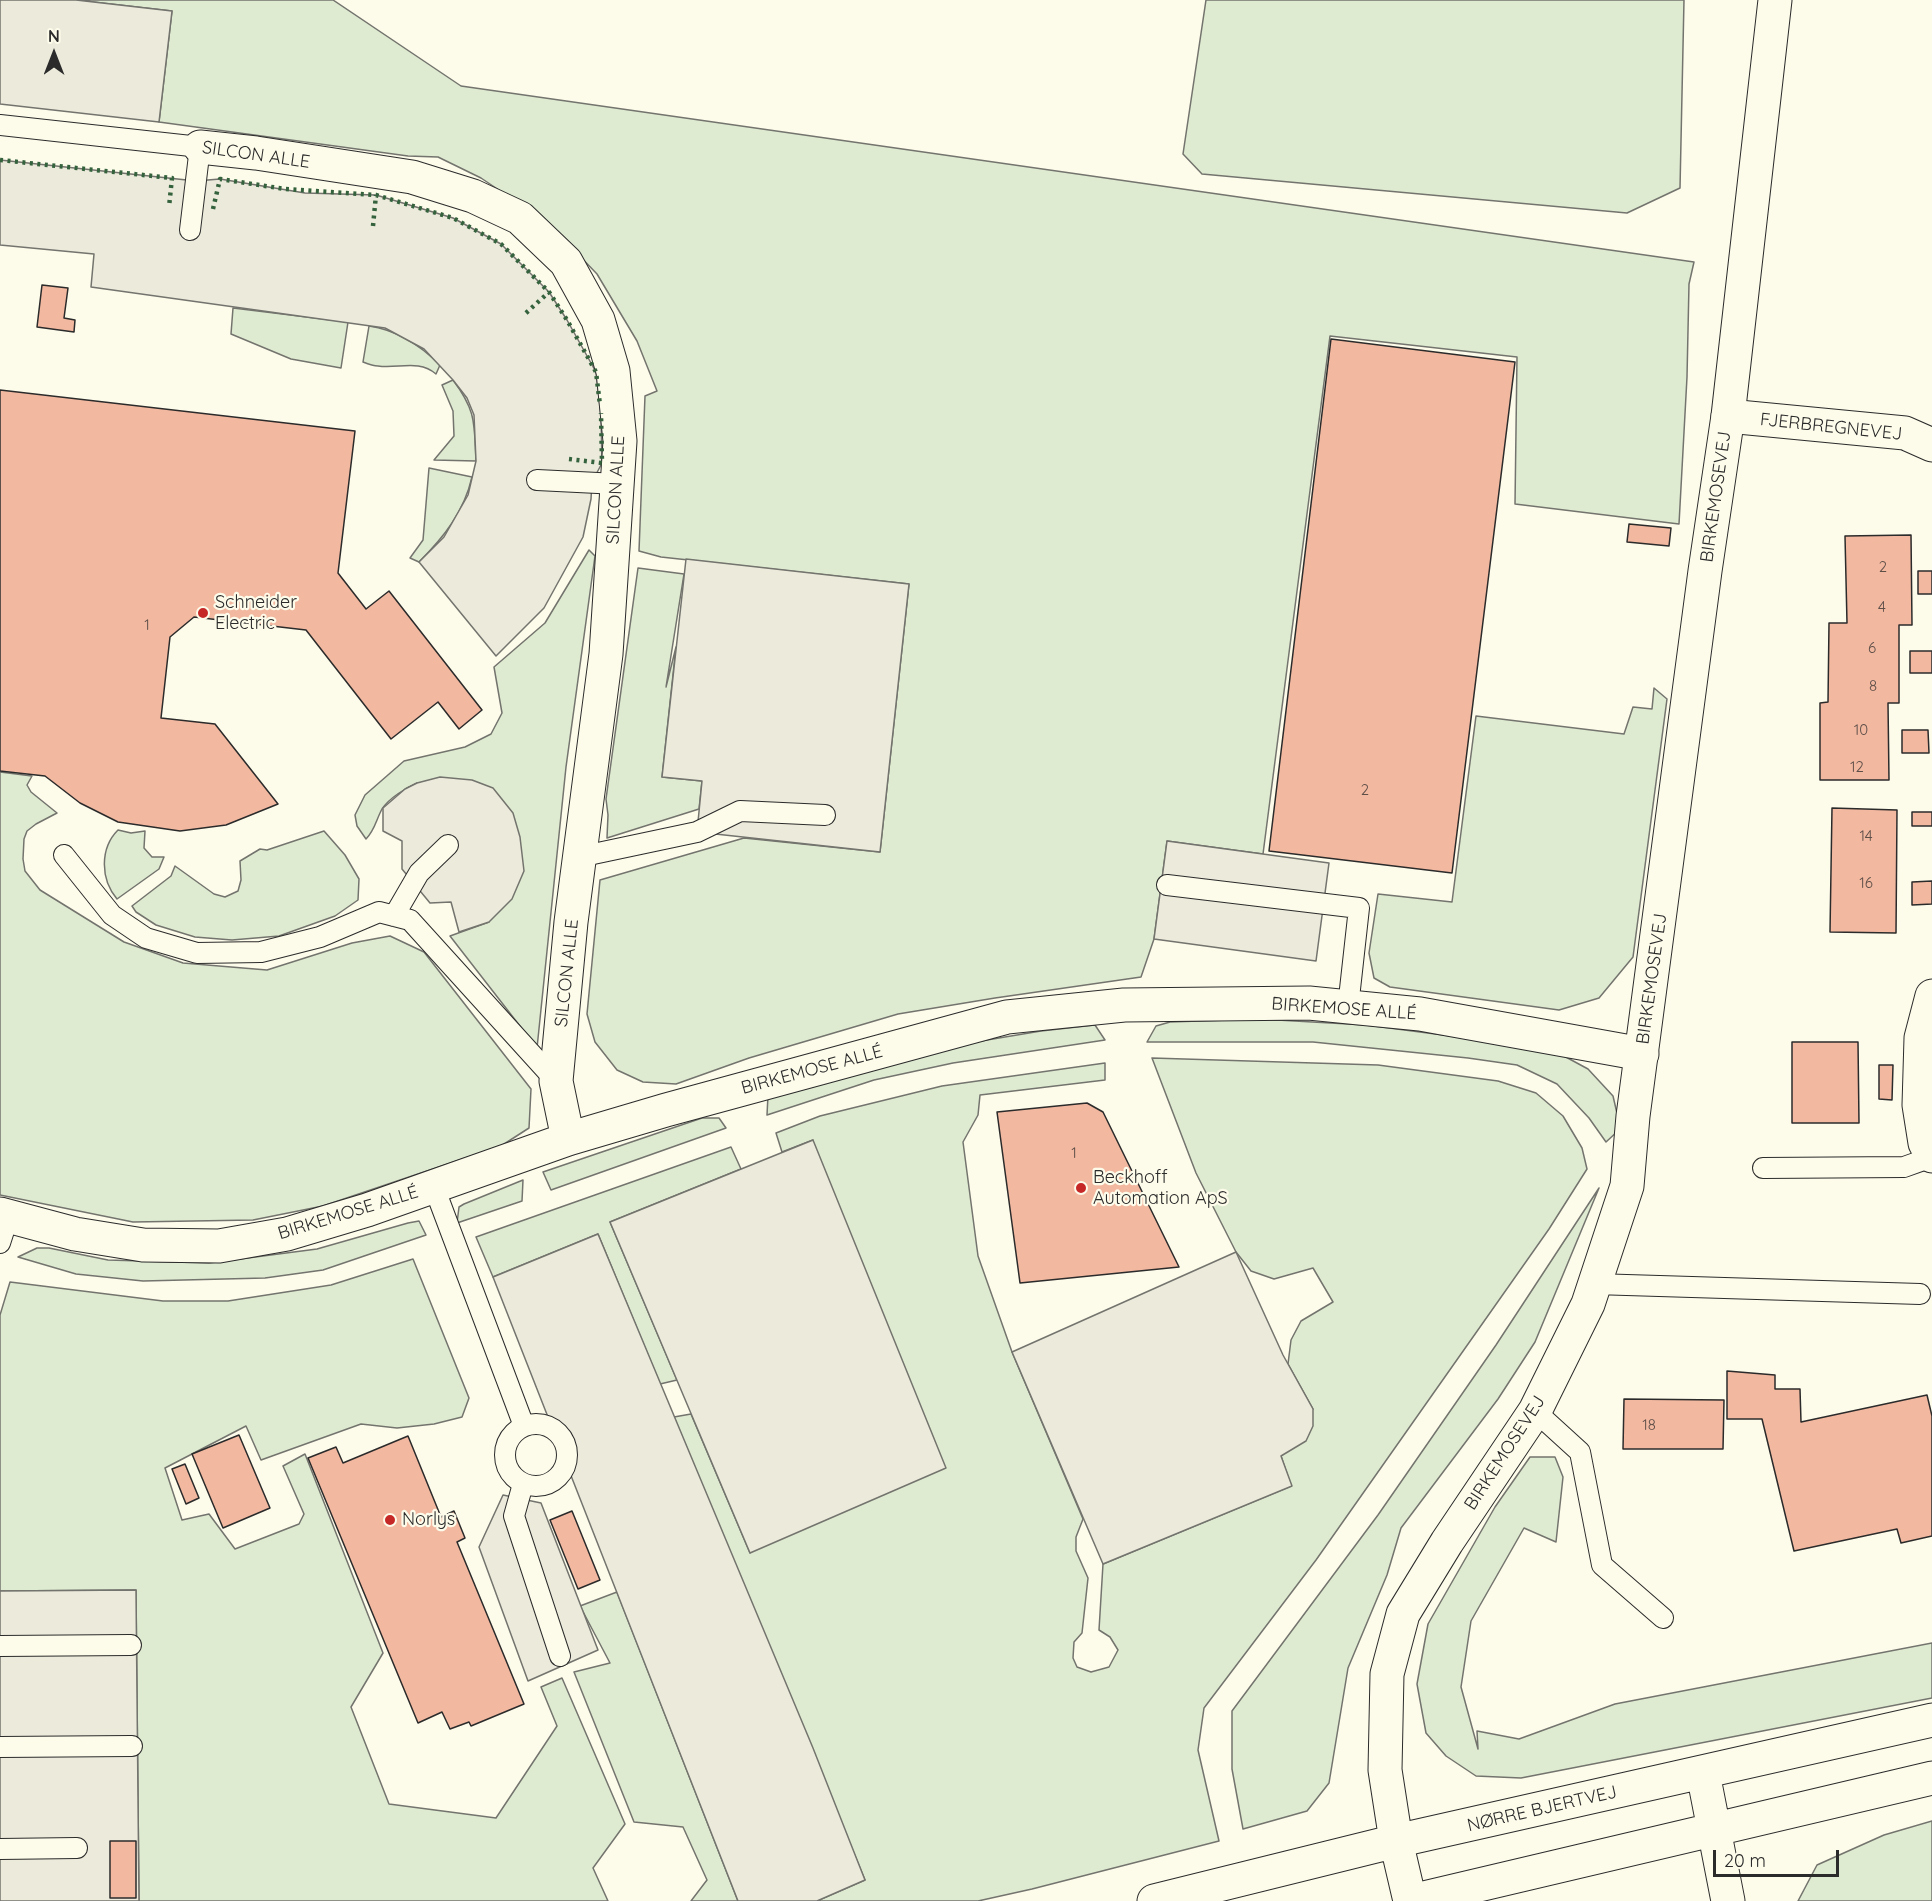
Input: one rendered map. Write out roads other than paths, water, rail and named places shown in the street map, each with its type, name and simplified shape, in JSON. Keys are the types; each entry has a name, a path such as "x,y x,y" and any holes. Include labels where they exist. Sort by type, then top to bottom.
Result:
{"street":[{"name":"BIRKEMOSEVEJ","path":"1411,1901 1396,1841 1385,1770 1387,1674 1403,1614 1447,1542 1535,1411 1587,1304 1627,1186 1633,1116 1705,571 1728,416 1775,0"},
{"name":"SILCON ALLE","path":"200,147 256,153 412,177 473,196 520,218 566,262 598,320 613,371 620,441 606,654 579,857 556,1082 568,1139"},
{"name":"FJERBREGNEVEJ","path":"1728,416 1905,433 1932,445"},
{"path":"1932,996 1921,1038 1919,1105 1925,1143 1932,1157"},
{"name":"BIRKEMOSE ALLÉ","path":"3,1225 143,1245 219,1246 287,1234 368,1210 568,1139 686,1104 1007,1017 1124,1005 1309,1003 1420,1014 1642,1054"},
{"name":"NØRRE BJERTVEJ","path":"1154,1901 1396,1841 1932,1720"},
{"path":"1703,1773 1728,1901"},
{"path":"1411,1901 1932,1778"}],"lane":[{"name":"SILCON ALLE","path":"0,124 200,147"},
{"path":"190,230 200,147"},
{"path":"537,480 618,484"},
{"path":"579,857 697,832 740,811 825,815"},
{"path":"394,916 419,873 448,845"},
{"path":"64,855 112,915 146,938 197,953 261,952 320,937 379,912 410,920 556,1082"},
{"path":"1167,885 1359,908 1348,1007"},
{"path":"1763,1168 1904,1167 1932,1157"},
{"path":"434,1187 524,1426"},
{"path":"1594,1284 1920,1294"},
{"path":"1535,1411 1580,1452 1602,1565 1663,1618"},
{"path":"537,1424 550,1427 561,1436 568,1455 561,1475 544,1486 523,1484 512,1475 505,1463 505,1448 512,1435 524,1426 537,1424"},
{"path":"523,1484 514,1516 560,1656"},
{"path":"0,1646 130,1645"},
{"path":"0,1747 132,1746"},
{"path":"0,1849 77,1848"}],"place":[{"name":"Schneider Electric","path":"203,613"},
{"name":"Beckhoff Automation ApS","path":"1081,1188"},
{"name":"Norlys","path":"390,1520"}]}
